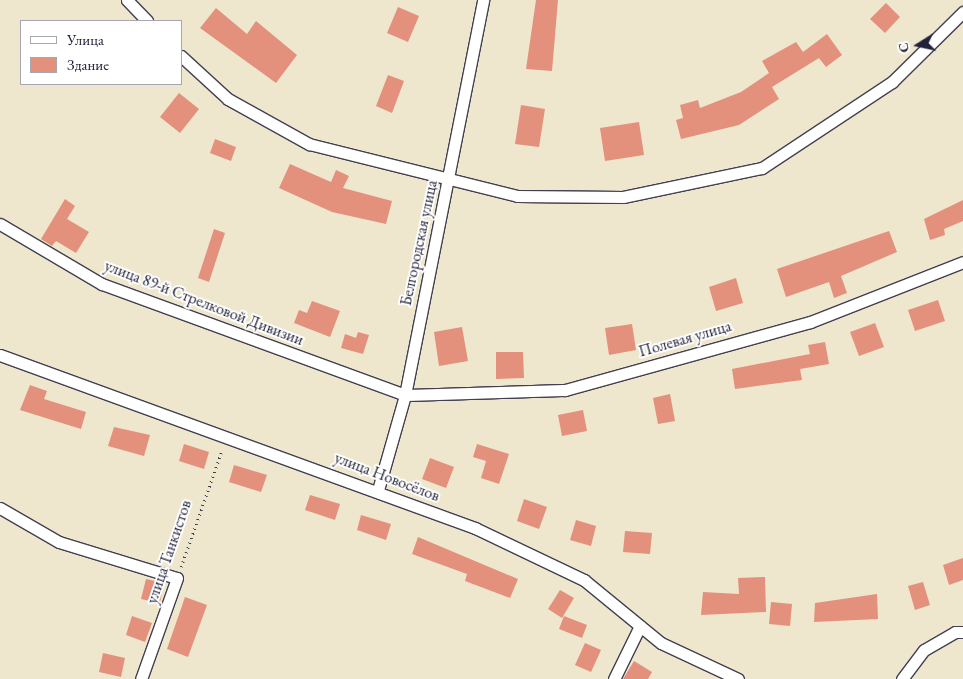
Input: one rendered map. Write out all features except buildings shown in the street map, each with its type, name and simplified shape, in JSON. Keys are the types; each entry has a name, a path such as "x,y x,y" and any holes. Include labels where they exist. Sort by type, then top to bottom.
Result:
{"street":[{"path":"127,0 146,20"},
{"name":"Белгородская улица","path":"378,490 405,394 449,180 483,0"},
{"path":"182,57 228,99 309,144 517,196 623,197 762,168 892,82 963,12"},
{"name":"улица 89-й Стрелковой Дивизии","path":"0,224 102,284 405,394"},
{"name":"Полевая улица","path":"405,394 565,390 810,322 963,262"},
{"name":"улица Новосёлов","path":"0,355 378,490 475,528 584,580 661,643 738,679"},
{"path":"0,508 59,542 177,578"},
{"name":"улица Танкистов","path":"141,679 177,578"},
{"path":"614,679 640,626"},
{"path":"902,679 924,650 955,632 963,632"}],"path":[{"name":"улица Танкистов","path":"177,578 226,435"}]}
